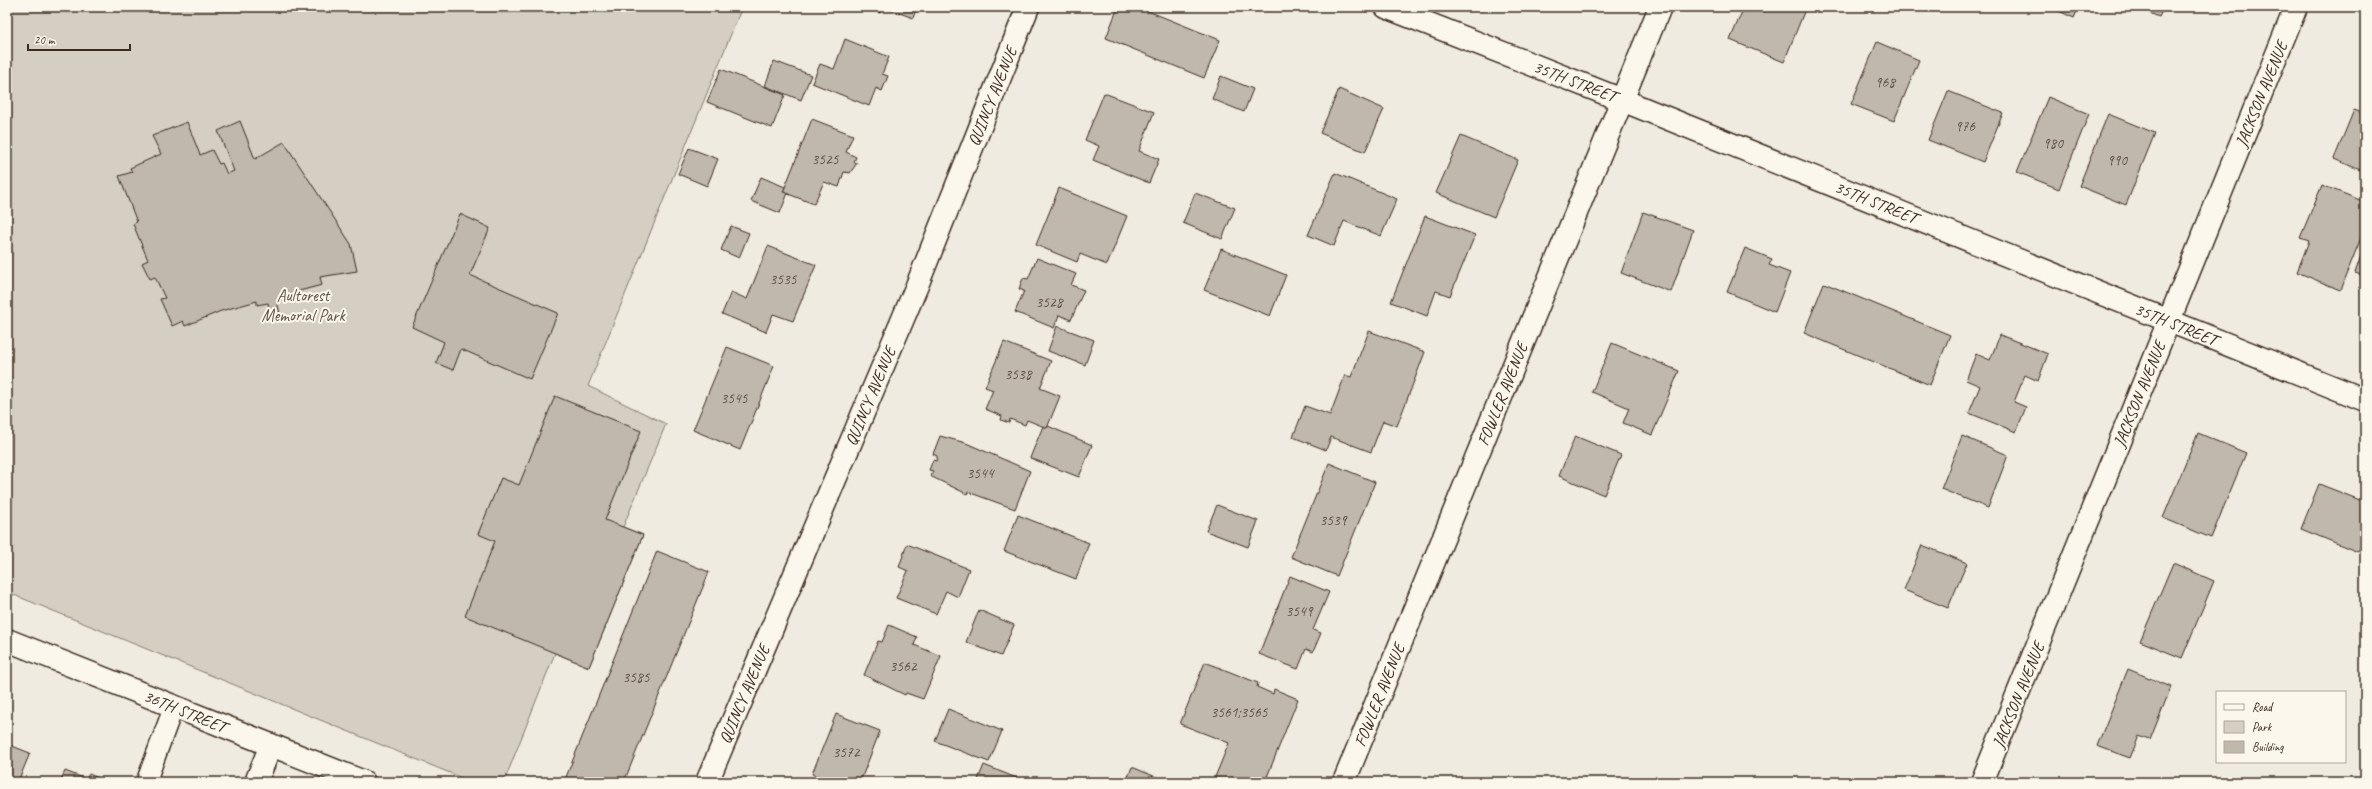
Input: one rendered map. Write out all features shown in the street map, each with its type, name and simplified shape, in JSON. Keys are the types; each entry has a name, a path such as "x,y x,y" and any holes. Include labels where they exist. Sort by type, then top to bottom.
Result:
{"street":[{"name":"QUINCY AVENUE","path":"707,782 913,295 1028,7"},
{"name":"35TH STREET","path":"1386,7 1622,100 2365,400"},
{"name":"FOWLER AVENUE","path":"1344,782 1660,7"},
{"name":"JACKSON AVENUE","path":"1982,782 2296,7"},
{"name":"36TH STREET","path":"7,640 364,782"},
{"path":"256,782 271,745"}],"lane":[{"path":"146,782 174,706"}],"green space":[{"name":"Aultorest Memorial Park","path":"7,7 742,7 588,386 666,424 623,527 643,535 589,667 555,653 504,782 472,782 7,592"}],"building":[{"path":"866,7 882,7 880,13"},
{"path":"884,7 917,7 913,18"},
{"path":"1118,7 1138,7 1220,40 1204,78 1106,38"},
{"path":"1744,7 1806,7 1784,62 1730,40"},
{"path":"2050,7 2079,7 2074,18"},
{"path":"2135,7 2164,7 2159,17"},
{"path":"845,39 889,57 882,74 888,76 882,91 876,88 869,106 812,83 820,64 834,69"},
{"path":"1877,42 1919,60 1894,121 1851,104"},
{"path":"774,61 811,75 801,100 765,86"},
{"path":"721,69 785,95 772,128 707,102"},
{"path":"1221,76 1253,89 1244,112 1212,99"},
{"path":"1339,89 1384,109 1365,152 1320,133"},
{"path":"1948,91 2003,113 1983,162 1928,140"},
{"path":"1104,93 1154,112 1139,151 1159,159 1149,183 1093,160 1099,146 1085,140"},
{"path":"2048,97 2089,114 2059,189 2017,172"},
{"path":"2354,110 2365,114 2365,172 2334,159"},
{"path":"2108,114 2155,133 2126,205 2079,186"},
{"path":"812,119 853,135 846,152 856,157 854,162 857,163 850,173 844,172 839,187 824,182 814,204 783,192"},
{"path":"240,121 255,159 284,142 351,244 357,271 320,277 322,285 288,294 289,298 277,301 281,318 272,320 268,303 257,305 257,301 221,311 185,326 183,321 172,326 160,299 165,298 155,277 150,279 142,263 148,260 133,224 137,222 119,176 132,172 130,168 161,154 152,136 187,122 200,155 212,150 219,164 222,163 227,174 234,171 218,131"},
{"path":"1461,136 1518,160 1494,217 1436,193"},
{"path":"689,148 718,159 707,186 678,174"},
{"path":"1335,173 1397,199 1381,236 1344,221 1334,246 1308,235"},
{"path":"761,177 785,187 783,192 788,193 780,213 751,201"},
{"path":"2322,185 2365,202 2365,228 2340,290 2297,272 2309,241 2300,238"},
{"path":"1059,188 1127,216 1107,265 1080,254 1077,262 1036,245"},
{"path":"1195,193 1235,208 1222,239 1183,223"},
{"path":"1643,212 1693,230 1671,292 1621,273"},
{"path":"460,214 490,228 470,275 558,313 530,379 461,349 453,370 436,363 444,342 412,327"},
{"path":"1425,216 1475,235 1450,296 1436,291 1427,316 1391,302"},
{"path":"731,226 749,233 739,258 721,250"},
{"path":"2365,244 2365,276 2355,273"},
{"path":"768,246 816,265 793,321 773,314 766,332 722,314 731,292 747,299"},
{"path":"1745,248 1772,259 1769,265 1790,273 1775,312 1727,292"},
{"path":"1221,249 1286,275 1270,316 1204,290"},
{"path":"1037,258 1076,274 1071,285 1084,290 1071,320 1059,315 1054,328 1015,312 1024,291 1019,289 1023,278 1028,279"},
{"path":"1824,283 1950,335 1930,385 1804,333"},
{"path":"1057,326 1094,340 1085,365 1048,351"},
{"path":"1369,331 1425,352 1397,426 1383,421 1371,452 1331,437 1326,450 1293,437 1305,406 1330,415 1345,375 1351,377"},
{"path":"2000,335 2048,354 2038,381 2025,375 2014,402 2026,407 2016,432 1969,413 1980,386 1966,380 1976,354 1990,360"},
{"path":"1004,342 1051,361 1040,388 1060,396 1047,428 1027,420 1025,425 1010,419 1009,423 1001,420 1002,416 985,409 993,390 985,387"},
{"path":"1612,343 1679,371 1652,435 1623,423 1629,408 1592,392"},
{"path":"727,347 774,366 740,450 693,430"},
{"path":"555,396 641,431 605,520 643,535 589,667 465,616 495,541 478,534 501,478 519,485"},
{"path":"1043,426 1047,428 1048,426 1092,445 1079,477 1030,458"},
{"path":"2198,433 2246,453 2211,538 2163,518"},
{"path":"940,436 966,443 1030,471 1015,509 968,492 967,494 930,476 933,471 929,470 933,460 936,461 937,459 937,456 933,454"},
{"path":"1575,436 1621,455 1604,495 1559,476"},
{"path":"1962,436 2008,455 1988,508 1941,489"},
{"path":"1329,463 1375,482 1337,576 1291,557"},
{"path":"2319,484 2365,502 2365,535 2358,552 2301,529"},
{"path":"1217,505 1258,521 1248,547 1206,531"},
{"path":"1018,515 1089,543 1076,579 1004,551"},
{"path":"907,544 969,569 958,597 946,591 936,614 896,598 908,571 899,567"},
{"path":"1922,545 1967,563 1948,608 1904,590"},
{"path":"657,551 709,572 624,782 564,782"},
{"path":"2173,563 2214,581 2182,658 2140,641"},
{"path":"1290,576 1329,592 1313,630 1321,633 1313,652 1306,649 1298,669 1259,654"},
{"path":"979,610 1014,625 1001,656 966,642"},
{"path":"889,625 917,637 914,645 941,656 923,699 906,693 905,695 864,675 878,641 882,642"},
{"path":"1205,662 1258,683 1257,687 1273,694 1274,689 1298,699 1265,782 1213,782 1229,743 1180,724"},
{"path":"2128,669 2171,687 2150,740 2139,736 2130,758 2097,746"},
{"path":"948,709 1002,731 989,762 935,741"},
{"path":"836,714 880,731 860,782 828,782 812,774"},
{"path":"7,744 30,753 18,782 7,782"},
{"path":"984,765 1024,781 977,782"},
{"path":"1132,767 1168,782 1126,782"},
{"path":"65,771 86,779 89,774 101,779 100,782 60,782"}]}
